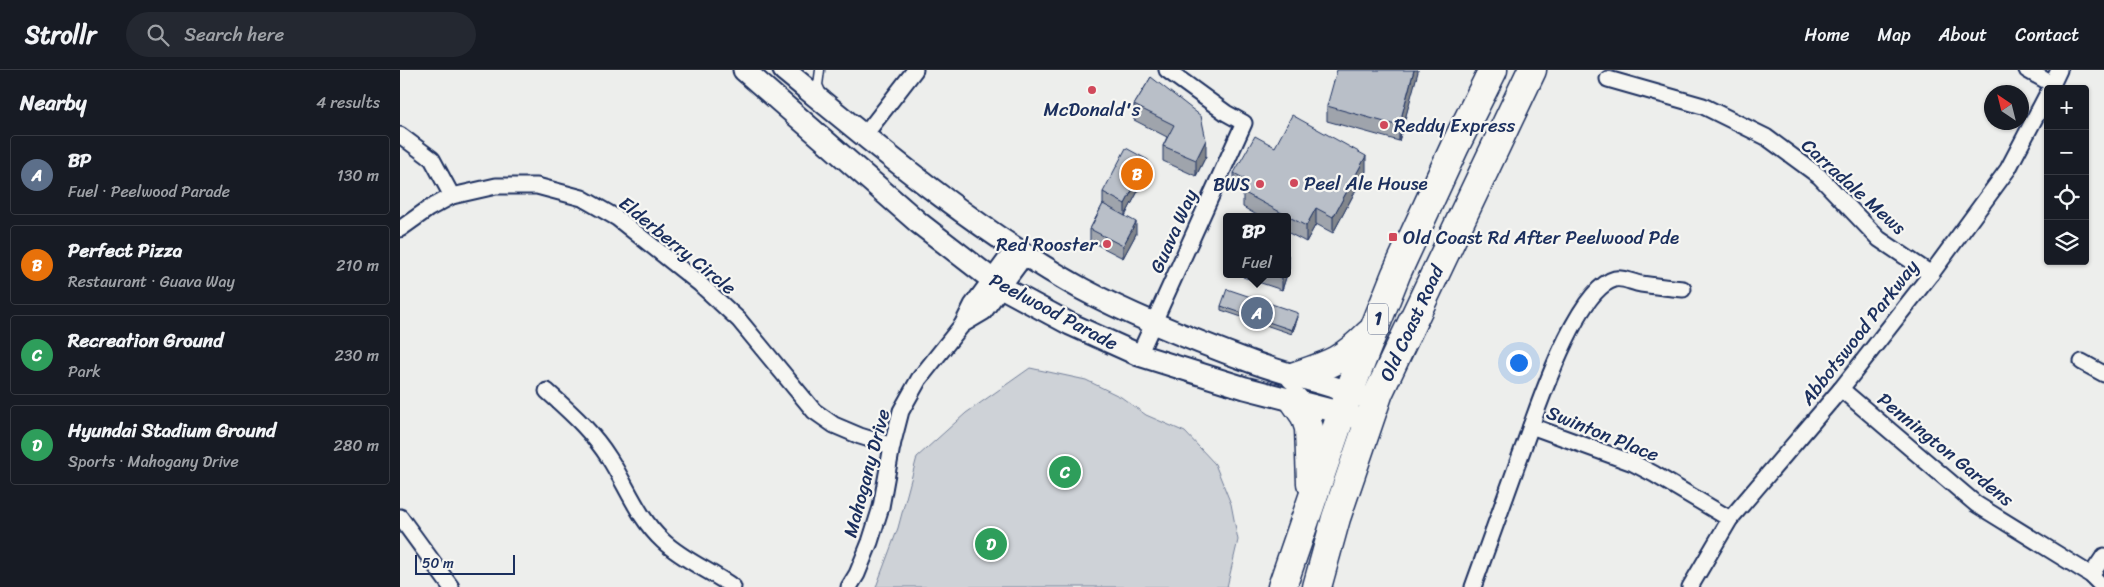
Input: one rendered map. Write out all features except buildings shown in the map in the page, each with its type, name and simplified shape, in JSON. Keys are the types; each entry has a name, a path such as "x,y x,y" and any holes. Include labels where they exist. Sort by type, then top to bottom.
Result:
{"highway":[{"name":"Old Coast Road","path":"1282,587 1346,402 1400,265 1455,146 1493,70"},
{"name":"Old Coast Road","path":"1316,587 1371,411 1436,268 1532,70"},
{"path":"1313,496 1309,472 1309,428 1294,388 1350,353 1374,329"}],"street":[{"name":"Peelwood Parade","path":"744,70 919,223 997,284 1070,324 1139,355 1245,388 1294,388 1371,411"},
{"path":"864,136 915,70"},
{"name":"Guava Way","path":"1139,355 1244,123 1226,113 1167,70"},
{"path":"2027,70 2052,84"},
{"name":"Peelwood Parade","path":"796,75 825,104 939,196 1020,252 1083,289 1154,323 1253,362 1294,388"},
{"path":"796,75 796,92 816,134"},
{"name":"Carradale Mews","path":"1608,79 1703,106 1766,137 1819,176 1879,240 1931,274"},
{"name":"Abbotswood Parkway","path":"1690,587 1730,519 1841,389 1931,274 2008,169 2052,84"},
{"path":"400,135 432,159 452,196"},
{"name":"Elderberry Circle","path":"400,229 428,208 452,196 496,186 536,186 582,198 617,218 700,284 739,320 814,411 834,425 892,446"},
{"name":"Mahogany Drive","path":"849,587 857,574 870,542 881,507 892,446 901,410 919,379 962,325 984,312 997,284 1020,252"},
{"path":"1531,426 1552,370 1571,329 1594,294 1605,284 1616,279 1639,284 1683,289"},
{"path":"2082,362 2104,374"},
{"name":"Pennington Gardens","path":"1841,389 1976,504 2091,575 2103,587"},
{"path":"547,391 583,423 598,440 646,522 663,541 680,554 733,587"},
{"name":"Swinton Place","path":"1473,587 1531,426 1633,463 1730,519"},
{"path":"400,517 451,587"},
{"path":"2091,575 2104,556"}],"lane":[{"path":"820,70 818,85 825,104"}],"shaded area":[{"path":"1030,368 1086,380 1121,397 1146,415 1185,432 1215,464 1231,504 1238,540 1227,587 876,587 898,528 917,457 966,413"}],"place":[{"name":"McDonald's","path":"1092,90"},
{"name":"Reddy Express","path":"1384,125"},
{"name":"Perfect Pizza","path":"1137,174"},
{"name":"Peel Ale House","path":"1294,183"},
{"name":"BWS","path":"1260,184"},
{"name":"Old Coast Rd After Peelwood Pde","path":"1393,237"},
{"name":"Red Rooster","path":"1107,244"},
{"name":"BP","path":"1257,313"},
{"name":"Recreation Ground","path":"1065,472"},
{"name":"Hyundai Stadium Ground","path":"991,544"}]}
